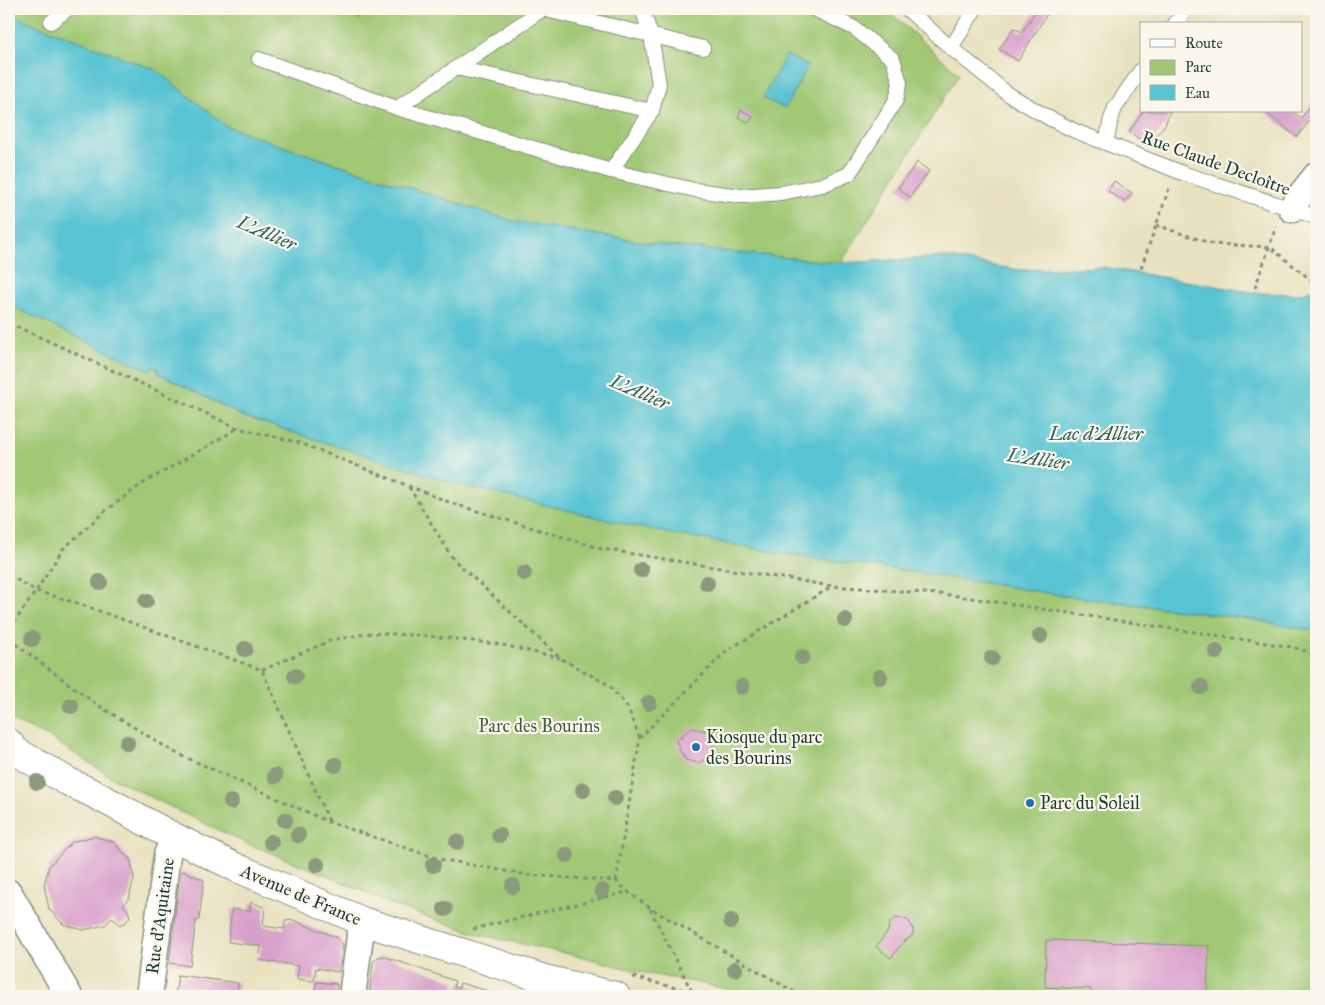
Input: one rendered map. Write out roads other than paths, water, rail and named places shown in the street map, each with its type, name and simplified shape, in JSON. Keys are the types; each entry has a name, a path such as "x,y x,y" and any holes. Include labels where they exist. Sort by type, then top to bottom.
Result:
{"street":[{"path":"1284,218 1316,176"},
{"name":"Avenue de France","path":"9,743 15,751 67,781 174,837 235,867 362,921 536,976 559,990 621,986"},
{"name":"Rue d'Aquitaine","path":"149,996 167,855 174,837"},
{"path":"9,893 69,996"},
{"path":"352,996 362,921"}],"lane":[{"path":"51,22 68,9"},
{"path":"397,108 542,9 703,48"},
{"path":"611,172 652,112 659,84 651,35 642,9"},
{"path":"259,58 397,108 611,172 695,190 741,196 781,193 822,185 849,174 896,100 900,83 893,59 854,28 814,9"},
{"name":"Rue Claude Decloître","path":"907,9 951,48 1008,94 1049,118 1075,131 1185,174 1284,218 1316,217"},
{"path":"951,48 975,9"},
{"path":"1176,22 1186,9"},
{"path":"456,68 652,112"},
{"path":"1106,143 1115,108 1140,71"}],"water":[{"name":"Lac d'Allier","path":"9,13 156,70 226,126 512,221 669,246 841,263 943,257 1019,270 1102,267 1257,293 1297,294 1316,289 1316,631 1243,618 1060,595 786,554 651,530 460,485 245,417 158,373 158,369 153,367 151,370 137,365 9,305"},
{"path":"786,55 808,66 785,108 763,98"}],"place":[{"name":"Kiosque du parc des Bourins","path":"696,747"},
{"name":"Parc du Soleil","path":"1030,803"}],"water label":[{"name":"L'Allier","path":"267,233"},
{"name":"L'Allier","path":"640,392"},
{"name":"L'Allier","path":"1038,459"}],"park label":[{"name":"Parc des Bourins","path":"539,726"}]}
